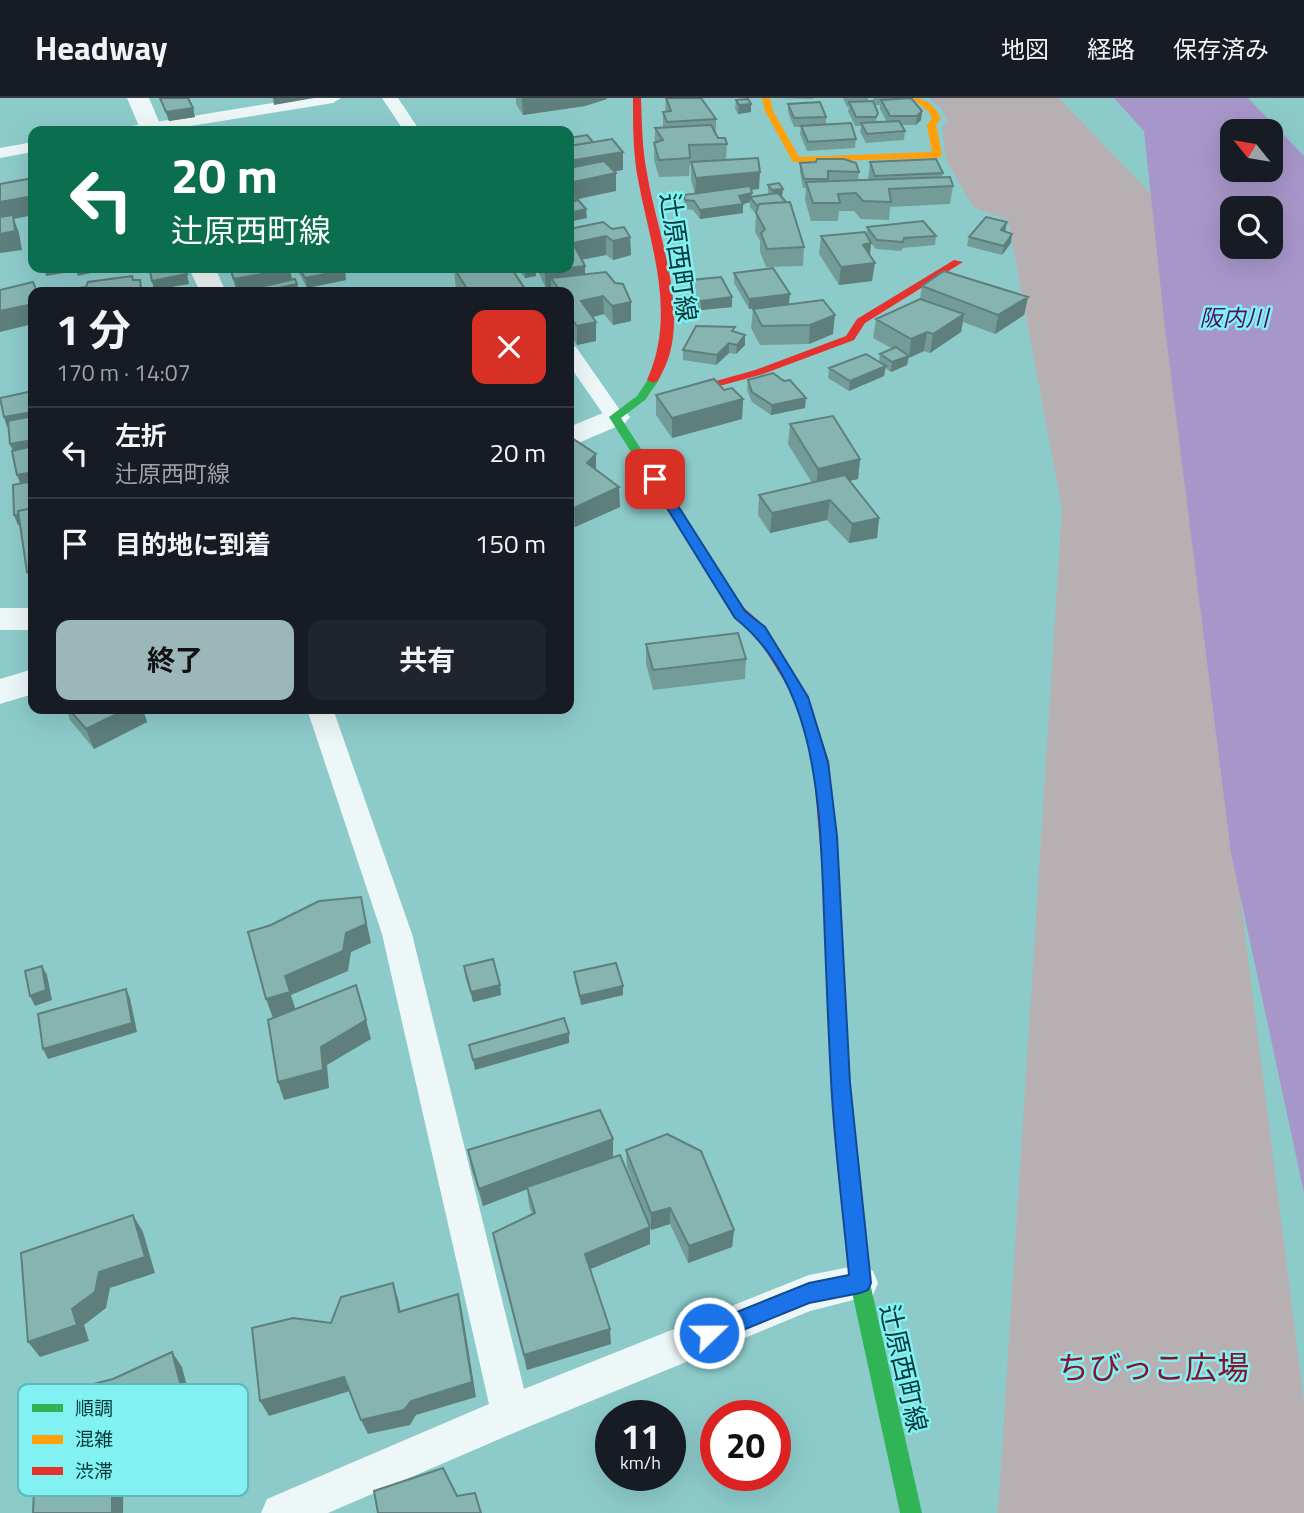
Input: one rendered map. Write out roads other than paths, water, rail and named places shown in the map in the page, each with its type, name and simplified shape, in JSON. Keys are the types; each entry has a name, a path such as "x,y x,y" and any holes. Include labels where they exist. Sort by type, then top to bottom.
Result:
{"main road":[{"name":"辻原西町線","path":"637,98 642,171 656,240 667,332 659,368 643,397 615,417 740,614 760,630 801,697 821,762 829,836 840,1083 860,1283 911,1513"},
{"path":"766,98 769,111 796,160 937,155 931,125 937,118 932,109 916,98"},
{"path":"643,397 667,397 760,372 850,338 861,321 958,262"}],"street":[{"path":"138,98 143,126"},
{"path":"574,436 615,417"},
{"path":"0,620 28,620"},
{"path":"0,692 28,683"}],"lane":[{"path":"168,126 333,98"},
{"path":"390,98 409,126"},
{"path":"0,153 28,148"},
{"path":"574,358 615,417"},
{"path":"322,714 397,934 510,1414"},
{"path":"281,1513 510,1414 809,1293 860,1283"}],"water":[{"name":"阪内川","path":"1114,98 1248,98 1268,119 1220,119 1220,182 1283,182 1283,134 1304,156 1304,1193 1231,853 1165,328 1144,131"}],"park label":[{"name":"ちびっこ広場","path":"1153,1367"}]}
